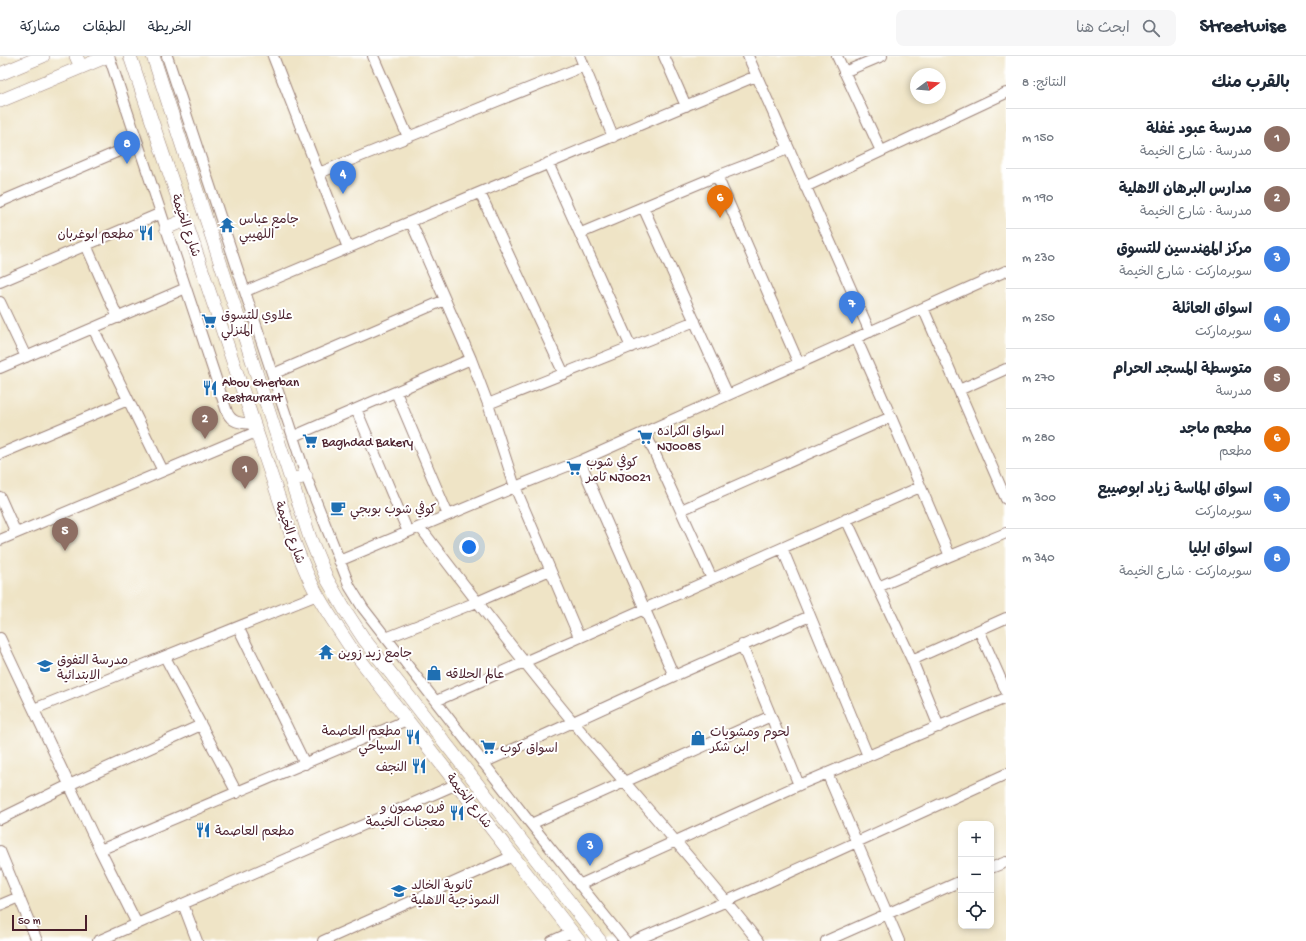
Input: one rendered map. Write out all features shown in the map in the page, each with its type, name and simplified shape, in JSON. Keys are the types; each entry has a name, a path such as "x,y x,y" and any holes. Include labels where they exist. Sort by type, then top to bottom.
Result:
{"street":[{"path":"0,74 43,56"},
{"path":"0,101 78,62 108,56 229,416 236,422 255,428"},
{"name":"شارع الخيمة","path":"130,56 292,537 302,565 317,595 330,618 351,648 576,936"},
{"name":"شارع الخيمة","path":"153,56 310,538 327,579 344,610 360,633 600,941"},
{"path":"168,56 306,476 350,587 363,608 483,763 625,941"},
{"path":"273,56 348,248"},
{"path":"373,56 408,137"},
{"path":"580,56 613,137"},
{"path":"664,56 686,106"},
{"path":"748,56 870,332"},
{"path":"837,56 881,151"},
{"path":"844,72 882,56"},
{"path":"319,173 584,66"},
{"path":"246,292 756,76"},
{"path":"805,187 1006,93"},
{"path":"0,202 138,143"},
{"path":"581,233 717,176 788,149"},
{"path":"548,164 581,233 631,347"},
{"path":"717,176 799,364"},
{"path":"480,193 564,374"},
{"path":"642,207 728,396"},
{"path":"0,282 161,213"},
{"path":"166,228 185,220"},
{"path":"411,222 471,359 488,404 515,487 579,638"},
{"path":"86,245 118,318"},
{"path":"339,561 580,461 1006,271"},
{"path":"0,368 186,288"},
{"path":"273,374 446,300"},
{"path":"0,302 26,357"},
{"path":"923,308 1006,499"},
{"path":"221,327 226,331 232,331 238,317"},
{"path":"488,404 695,321"},
{"path":"93,328 163,471"},
{"path":"856,338 950,556"},
{"path":"294,436 471,359"},
{"path":"959,390 1006,369"},
{"path":"244,394 246,389 252,387 264,397"},
{"path":"396,392 448,516"},
{"path":"0,454 128,400"},
{"path":"356,409 408,532"},
{"path":"680,510 891,417"},
{"path":"0,540 163,471 255,428"},
{"path":"645,432 712,579"},
{"path":"580,461 674,676"},
{"path":"292,480 306,476"},
{"path":"436,701 920,487"},
{"path":"0,498 16,533"},
{"path":"846,519 912,660 939,727"},
{"path":"420,527 477,602 573,722 727,901 758,941"},
{"path":"878,588 1006,533"},
{"path":"782,548 868,756"},
{"path":"386,638 477,602 550,570"},
{"path":"34,709 317,595"},
{"path":"483,763 742,645 810,616"},
{"path":"912,660 1006,618"},
{"path":"238,627 305,764"},
{"path":"978,630 1006,691"},
{"path":"0,638 100,850 137,924"},
{"path":"742,645 799,785"},
{"path":"165,657 237,793"},
{"path":"579,885 799,785 1006,698"},
{"path":"531,824 771,716"},
{"path":"100,850 407,720"},
{"path":"0,819 69,785 201,725"},
{"path":"827,773 899,941"},
{"path":"634,941 727,901 1006,774"},
{"path":"98,941 457,784"},
{"path":"0,851 37,941"},
{"path":"323,941 513,856"},
{"path":"994,867 1006,862"},
{"path":"826,941 958,882"},
{"path":"0,905 19,897"},
{"path":"183,904 197,941"},
{"path":"552,941 576,936"}],"place":[{"name":"اسواق ايليا","path":"127,164"},
{"name":"اسواق العائلة","path":"343,194"},
{"name":"مطعم ماجد","path":"720,218"},
{"name":"جامع عباس اللهيبي","path":"227,225"},
{"name":"مطعم ابوغربان","path":"146,233"},
{"name":"علاوي للتسوق المنزلي","path":"209,321"},
{"name":"اسواق الماسة زياد ابوصيبع","path":"852,324"},
{"name":"Abou Gherban Restaurant","path":"210,388"},
{"name":"اسواق الكراده NJ0085","path":"645,437"},
{"name":"مدارس البرهان الاهلية","path":"205,439"},
{"name":"Baghdad Bakery","path":"310,441"},
{"name":"كوفي شوب ثامر NJ0021","path":"574,468"},
{"name":"مدرسة عبود غفلة","path":"245,489"},
{"name":"كوفي شوب بوبجي","path":"338,508"},
{"name":"متوسطة المسجد الحرام","path":"65,551"},
{"name":"جامع زيد زوين","path":"326,652"},
{"name":"مدرسة التفوق الابتدائية","path":"45,666"},
{"name":"عالم الحلاقه","path":"434,673"},
{"name":"مطعم العاصمة السياحي","path":"413,737"},
{"name":"لحوم ومشويات ابن شكر","path":"698,738"},
{"name":"اسواق كوب","path":"488,747"},
{"name":"النجف","path":"419,766"},
{"name":"فرن صمون و معجنات الخيمة","path":"457,813"},
{"name":"مطعم العاصمة","path":"203,830"},
{"name":"مركز المهندسين للتسوق","path":"590,866"},
{"name":"ثانوية الخالد النموذجية الاهلية","path":"399,891"}]}
